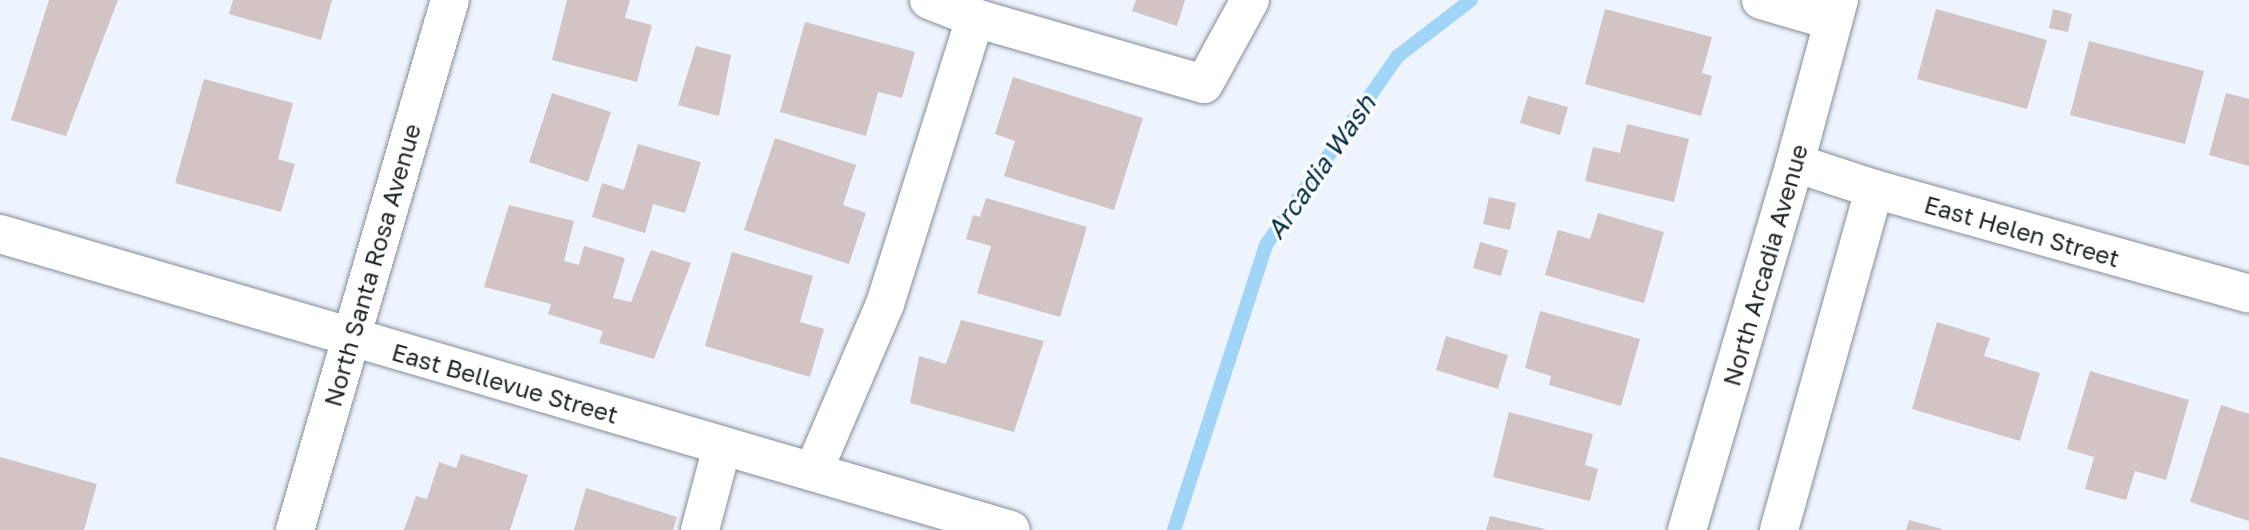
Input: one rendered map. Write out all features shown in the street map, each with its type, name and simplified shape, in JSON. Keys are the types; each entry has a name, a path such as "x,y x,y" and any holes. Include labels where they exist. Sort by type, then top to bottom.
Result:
{"street":[{"name":"North Santa Rosa Avenue","path":"295,530 450,0"},
{"path":"929,0 975,18 1204,84 1250,0"},
{"path":"1761,0 1836,10"},
{"name":"North Arcadia Avenue","path":"1687,530 1795,163 1836,10"},
{"path":"813,472 885,304 975,18"},
{"name":"East Helen Street","path":"1795,163 1874,190 2249,294"},
{"path":"1779,530 1874,190"},
{"name":"East Bellevue Street","path":"0,234 1010,530"},
{"path":"700,530 722,446"}],"building":[{"path":"49,0 118,0 66,136 11,120"},
{"path":"233,0 332,0 321,40 229,14"},
{"path":"567,0 630,0 625,18 652,25 637,82 552,60"},
{"path":"1136,0 1185,0 1177,26 1132,11"},
{"path":"1605,9 1712,37 1702,73 1712,76 1701,116 1585,84"},
{"path":"1936,9 2047,40 2027,109 1917,79"},
{"path":"2053,9 2072,14 2068,32 2049,28"},
{"path":"805,22 915,52 902,98 878,92 866,136 780,112"},
{"path":"2089,41 2204,71 2185,144 2070,115"},
{"path":"696,46 731,55 719,116 678,105"},
{"path":"1013,77 1143,118 1114,210 1004,176 1015,141 995,134"},
{"path":"204,79 293,103 278,159 295,164 281,212 175,183"},
{"path":"552,93 611,112 588,182 529,162"},
{"path":"2226,93 2249,99 2249,166 2209,155"},
{"path":"1528,96 1568,107 1560,135 1520,123"},
{"path":"1627,124 1689,139 1674,202 1585,181 1593,147 1620,153"},
{"path":"775,138 856,165 843,205 866,213 849,264 744,230"},
{"path":"638,144 701,162 685,213 653,204 645,233 592,217 602,183 624,190"},
{"path":"1489,197 1516,203 1510,230 1483,224"},
{"path":"986,198 1087,227 1060,317 977,293 991,246 966,239 973,215 980,217"},
{"path":"509,205 574,221 564,261 579,265 584,246 625,258 613,298 631,302 651,250 691,263 654,359 599,343 603,331 548,314 551,304 484,287"},
{"path":"1598,213 1664,232 1644,303 1545,275 1558,230 1590,239"},
{"path":"1480,242 1508,250 1501,276 1473,268"},
{"path":"732,252 813,276 800,322 824,329 810,377 705,346"},
{"path":"1540,311 1640,339 1621,406 1549,385 1551,376 1525,368"},
{"path":"961,320 1044,341 1014,432 910,403 919,356 946,364"},
{"path":"1937,322 1990,338 1984,356 2040,373 2020,441 1912,409"},
{"path":"1446,336 1508,355 1498,389 1436,370"},
{"path":"2090,371 2189,400 2166,480 2135,471 2126,500 2085,489 2094,457 2067,449"},
{"path":"2221,405 2249,414 2249,521 2190,502"},
{"path":"1509,412 1593,434 1585,465 1598,469 1590,501 1493,477"},
{"path":"461,454 528,475 510,530 404,530 416,496 427,499 439,462 456,468"},
{"path":"0,457 97,484 84,530 0,530"},
{"path":"586,488 677,517 673,530 574,530"},
{"path":"1490,516 1545,529 1545,530 1486,530"},
{"path":"1909,520 1942,529 1942,530 1906,530"}],"waterway":[{"name":"Arcadia Wash","path":"1174,530 1266,245 1398,56 1471,0"}]}
